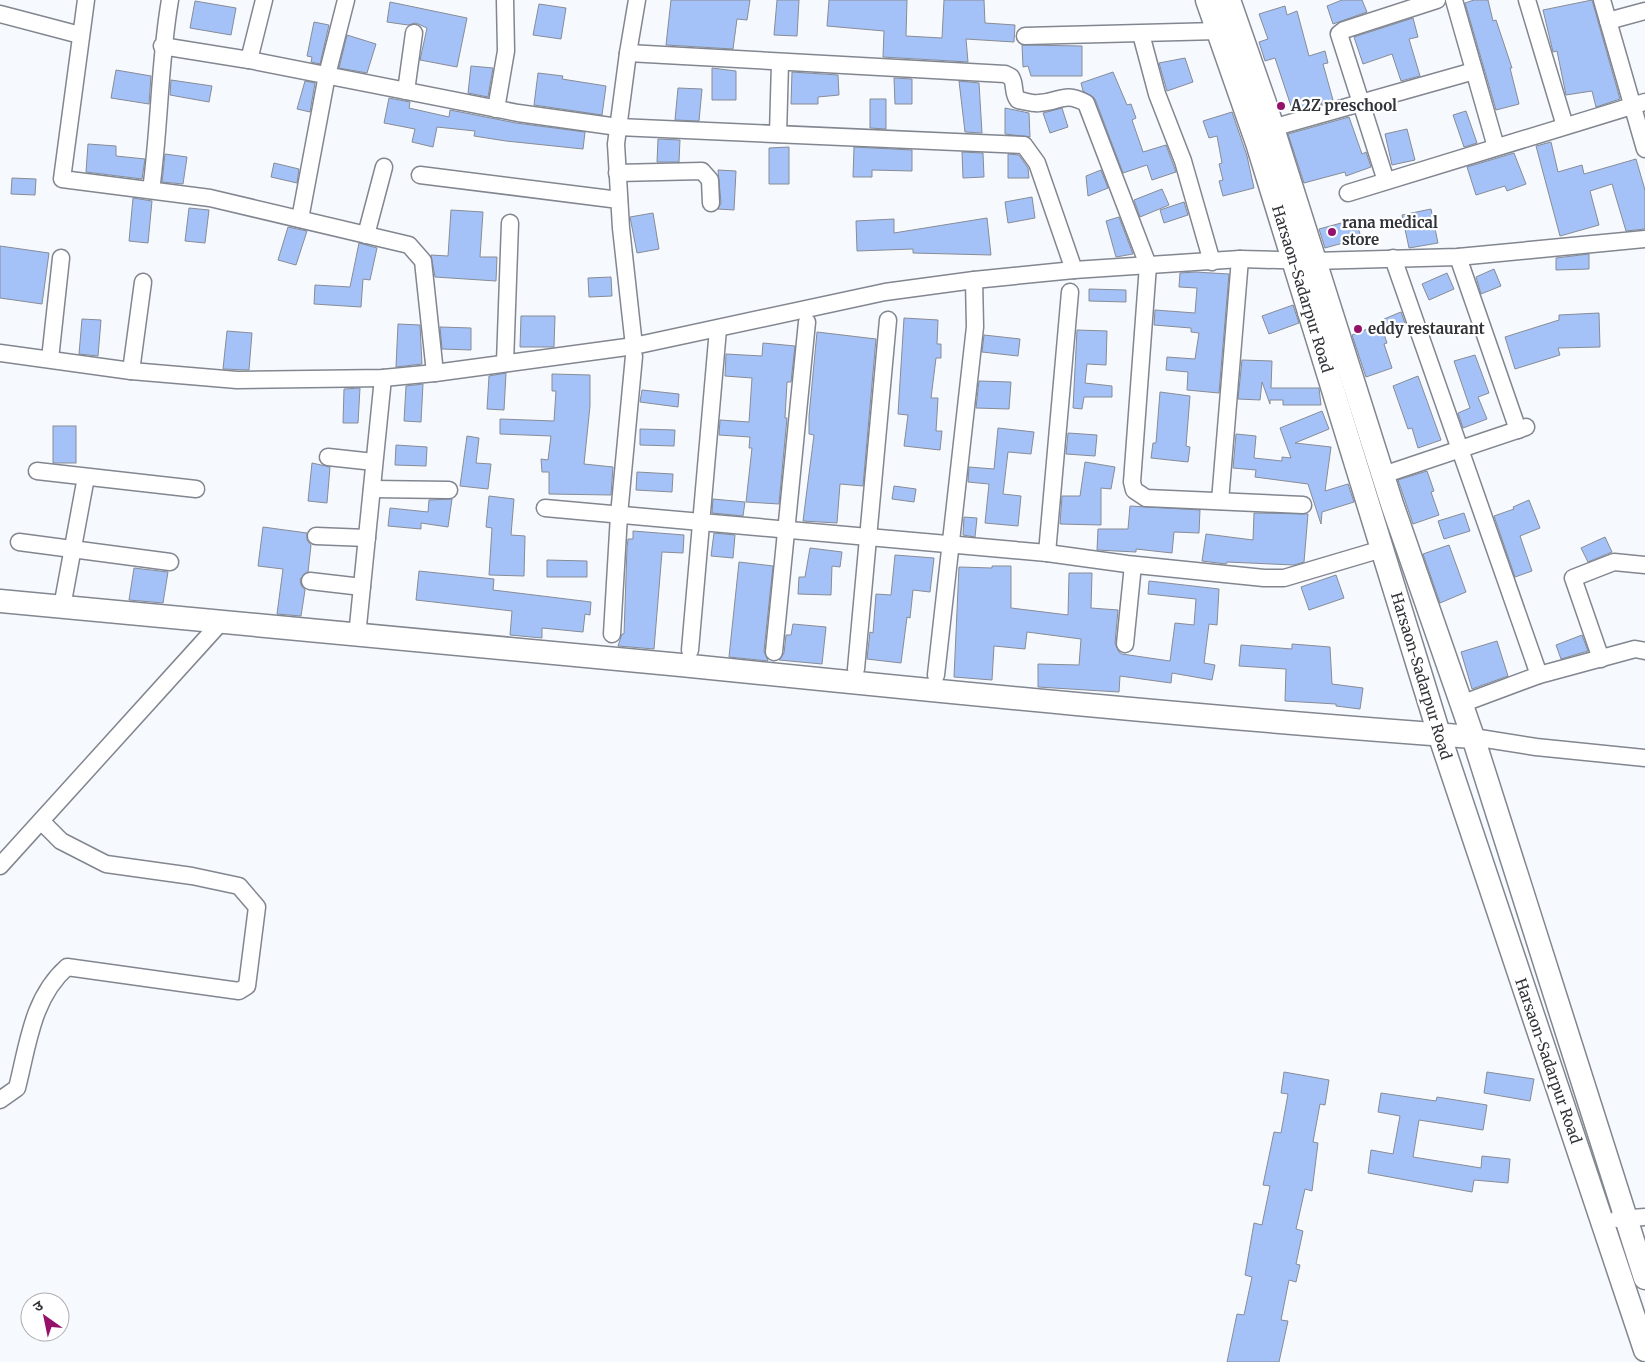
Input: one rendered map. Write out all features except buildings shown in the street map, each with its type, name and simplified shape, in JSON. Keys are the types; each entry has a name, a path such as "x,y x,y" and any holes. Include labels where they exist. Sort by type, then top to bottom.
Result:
{"street":[{"path":"86,0 62,180 210,198 409,244 423,261 435,373"},
{"path":"151,190 158,138 162,46 170,0"},
{"path":"249,60 264,0"},
{"path":"300,219 327,75 346,0"},
{"path":"496,109 506,51 505,0"},
{"path":"612,634 619,515 634,351 617,173 618,127 637,0"},
{"name":"Harsaon-Sadarpur Road","path":"1207,0 1257,143 1383,475 1473,736 1635,1218 1645,1278"},
{"name":"Harsaon-Sadarpur Road","path":"1229,0 1272,128 1303,260 1382,549 1439,734 1645,1350"},
{"path":"1386,181 1339,38 1340,32 1412,4 1437,0"},
{"path":"1454,0 1496,147"},
{"path":"1527,0 1565,126"},
{"path":"1602,0 1608,22 1639,104 1645,149"},
{"path":"1608,22 1645,11"},
{"path":"0,14 80,35"},
{"path":"1025,36 1218,31"},
{"path":"406,91 414,32"},
{"path":"1141,34 1157,94 1183,161 1212,262"},
{"path":"162,46 249,60 496,109 618,127 1024,145 1037,162 1074,270"},
{"path":"628,53 780,63 1005,74 1014,80 1014,96 1018,100 1039,104 1056,99 1076,97 1086,103 1148,265 1132,482 1134,490 1146,498 1303,504"},
{"path":"778,134 780,63"},
{"path":"1272,128 1474,72"},
{"path":"1348,193 1639,104"},
{"path":"366,235 384,167"},
{"path":"617,173 702,171 710,180 712,203"},
{"path":"420,175 619,200"},
{"path":"505,363 510,223"},
{"path":"0,353 131,371 237,380 383,378 505,363 634,351 718,329 885,292 974,280 1074,270 1240,259 1303,260 1458,256 1645,239"},
{"path":"1383,475 1523,428 1458,256"},
{"path":"50,359 61,258"},
{"path":"1393,258 1539,675"},
{"path":"1220,501 1240,259"},
{"path":"936,674 975,327 974,280"},
{"path":"131,371 143,282"},
{"path":"1048,553 1070,292"},
{"path":"856,669 888,320"},
{"path":"774,652 807,322"},
{"path":"690,650 718,329"},
{"path":"357,636 383,378"},
{"path":"328,457 374,462"},
{"path":"38,471 196,489"},
{"path":"62,607 86,477"},
{"path":"372,489 449,490"},
{"path":"545,508 1048,553 1133,565 1284,578 1382,549"},
{"path":"316,536 367,538"},
{"path":"19,542 170,562"},
{"path":"1601,659 1573,578 1614,562 1645,565"},
{"path":"1125,644 1133,565"},
{"path":"310,581 362,587"},
{"path":"0,601 222,621 357,636 665,664 1020,700 1330,727 1473,736 1536,747 1645,758"},
{"path":"0,866 222,621"},
{"path":"1461,704 1539,675 1635,649 1645,651"},
{"path":"0,1100 17,1088 39,1003 53,980 67,967 239,991 247,986 257,907 239,886 192,876 106,864 61,841 41,822"},
{"path":"1601,1218 1635,1218"}],"place":[{"name":"A2Z preschool","path":"1281,106"},
{"name":"rana medical store","path":"1332,232"},
{"name":"eddy restaurant","path":"1358,329"}]}
